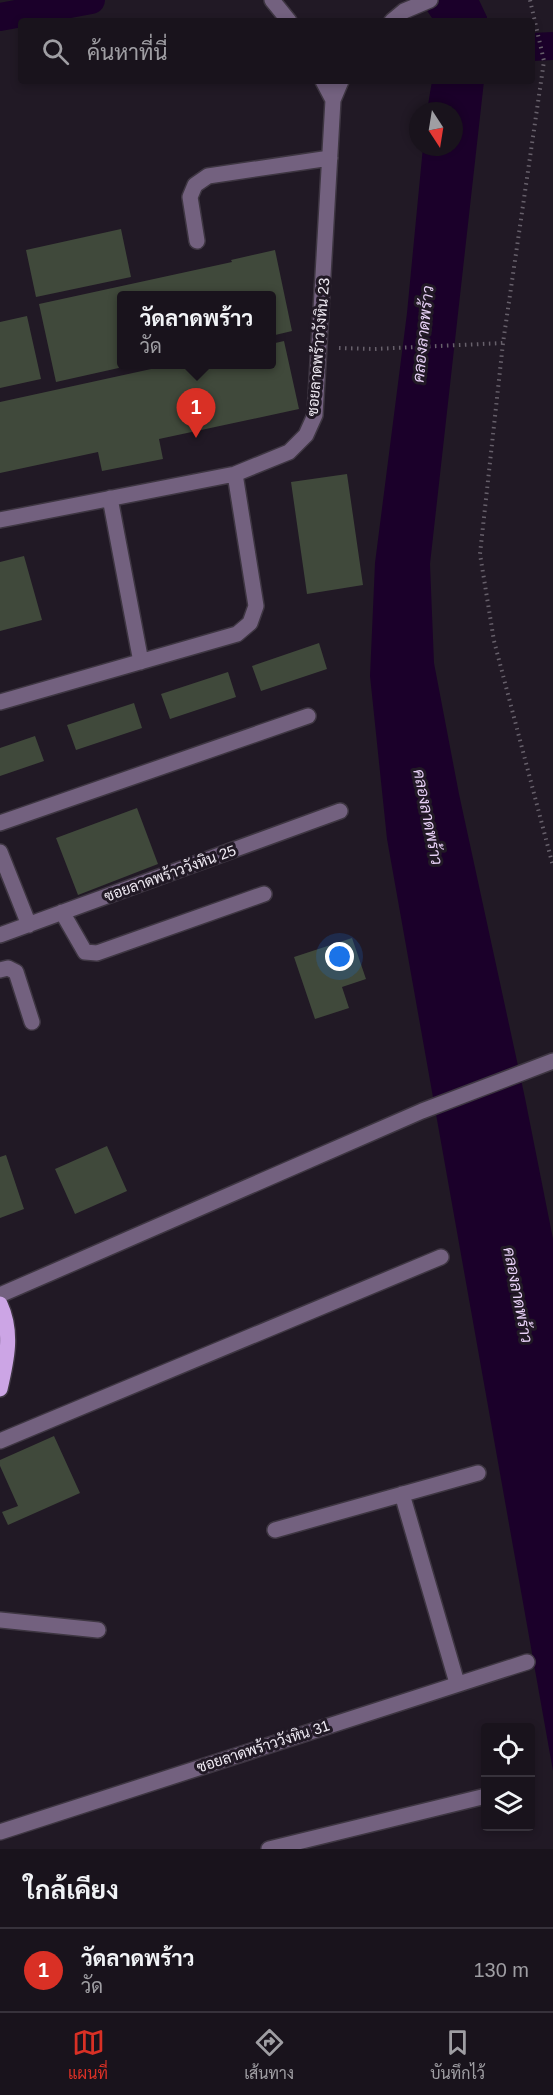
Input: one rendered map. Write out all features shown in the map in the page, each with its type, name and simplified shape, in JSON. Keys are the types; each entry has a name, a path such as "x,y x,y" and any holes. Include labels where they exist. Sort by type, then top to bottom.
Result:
{"main road":[{"path":"0,1304 7,1318 9,1347 0,1389"}],"street":[{"path":"272,0 287,18"},
{"path":"396,18 404,11 430,0"},
{"path":"325,84 333,100"},
{"name":"ซอยลาดพร้าววังหิน 23","path":"0,520 235,474 289,453 306,435 315,415 333,100 340,84"},
{"path":"197,241 190,197 195,185 208,176 330,158"},
{"path":"0,702 237,634 250,623 256,606 235,474"},
{"path":"110,498 141,662"},
{"path":"0,823 308,716"},
{"name":"ซอยลาดพร้าววังหิน 25","path":"0,935 340,811"},
{"path":"0,852 29,924"},
{"path":"62,912 85,952 97,953 264,894"},
{"path":"0,970 8,968 16,972 32,1022"},
{"path":"0,1294 422,1111 553,1061"},
{"path":"0,1441 441,1257"},
{"path":"274,1530 478,1473"},
{"path":"402,1494 457,1683"},
{"path":"0,1620 98,1630"},
{"name":"ซอยลาดพร้าววังหิน 31","path":"0,1832 526,1662"},
{"path":"269,1849 330,1842 481,1797"}],"path":[{"path":"530,0 534,18"},
{"path":"535,21 544,61 503,344 480,554 495,641 553,866"},
{"path":"320,347 374,349 503,344"}],"water":[{"path":"420,0 479,0 487,17 487,18 432,18"},
{"name":"คลองลาดพร้าว","path":"432,84 484,84 430,564 434,663 459,794 553,1239 553,1771 387,839 370,676 375,563 407,313 422,156 463,156 463,102 428,102"}],"building":[{"path":"121,229 131,277 36,297 26,250"},
{"path":"275,250 292,331 276,335 276,291 117,291 117,368 56,382 39,304 232,262 231,260"},
{"path":"27,316 41,379 0,388 0,322"},
{"path":"284,341 299,409 159,439 163,459 102,471 98,452 0,473 0,402 151,369 276,369 276,343"},
{"path":"347,474 363,585 307,594 291,482"},
{"path":"24,556 42,620 0,631 0,562"},
{"path":"319,643 327,669 261,691 252,666"},
{"path":"228,672 236,697 170,719 161,694"},
{"path":"134,703 142,728 76,750 67,725"},
{"path":"35,736 44,761 0,776 0,748"},
{"path":"137,808 158,864 78,895 56,838"},
{"path":"352,938 366,979 342,987 349,1008 315,1019 294,957"},
{"path":"107,1146 127,1191 75,1214 55,1169"},
{"path":"6,1155 24,1209 0,1218 0,1157"},
{"path":"54,1436 80,1493 8,1525 2,1512 18,1506 0,1466 0,1460"}],"waterway":[{"path":"0,17 91,0"},
{"path":"535,47 553,46"}],"place":[{"name":"วัดลาดพร้าว","path":"196,438"}]}
